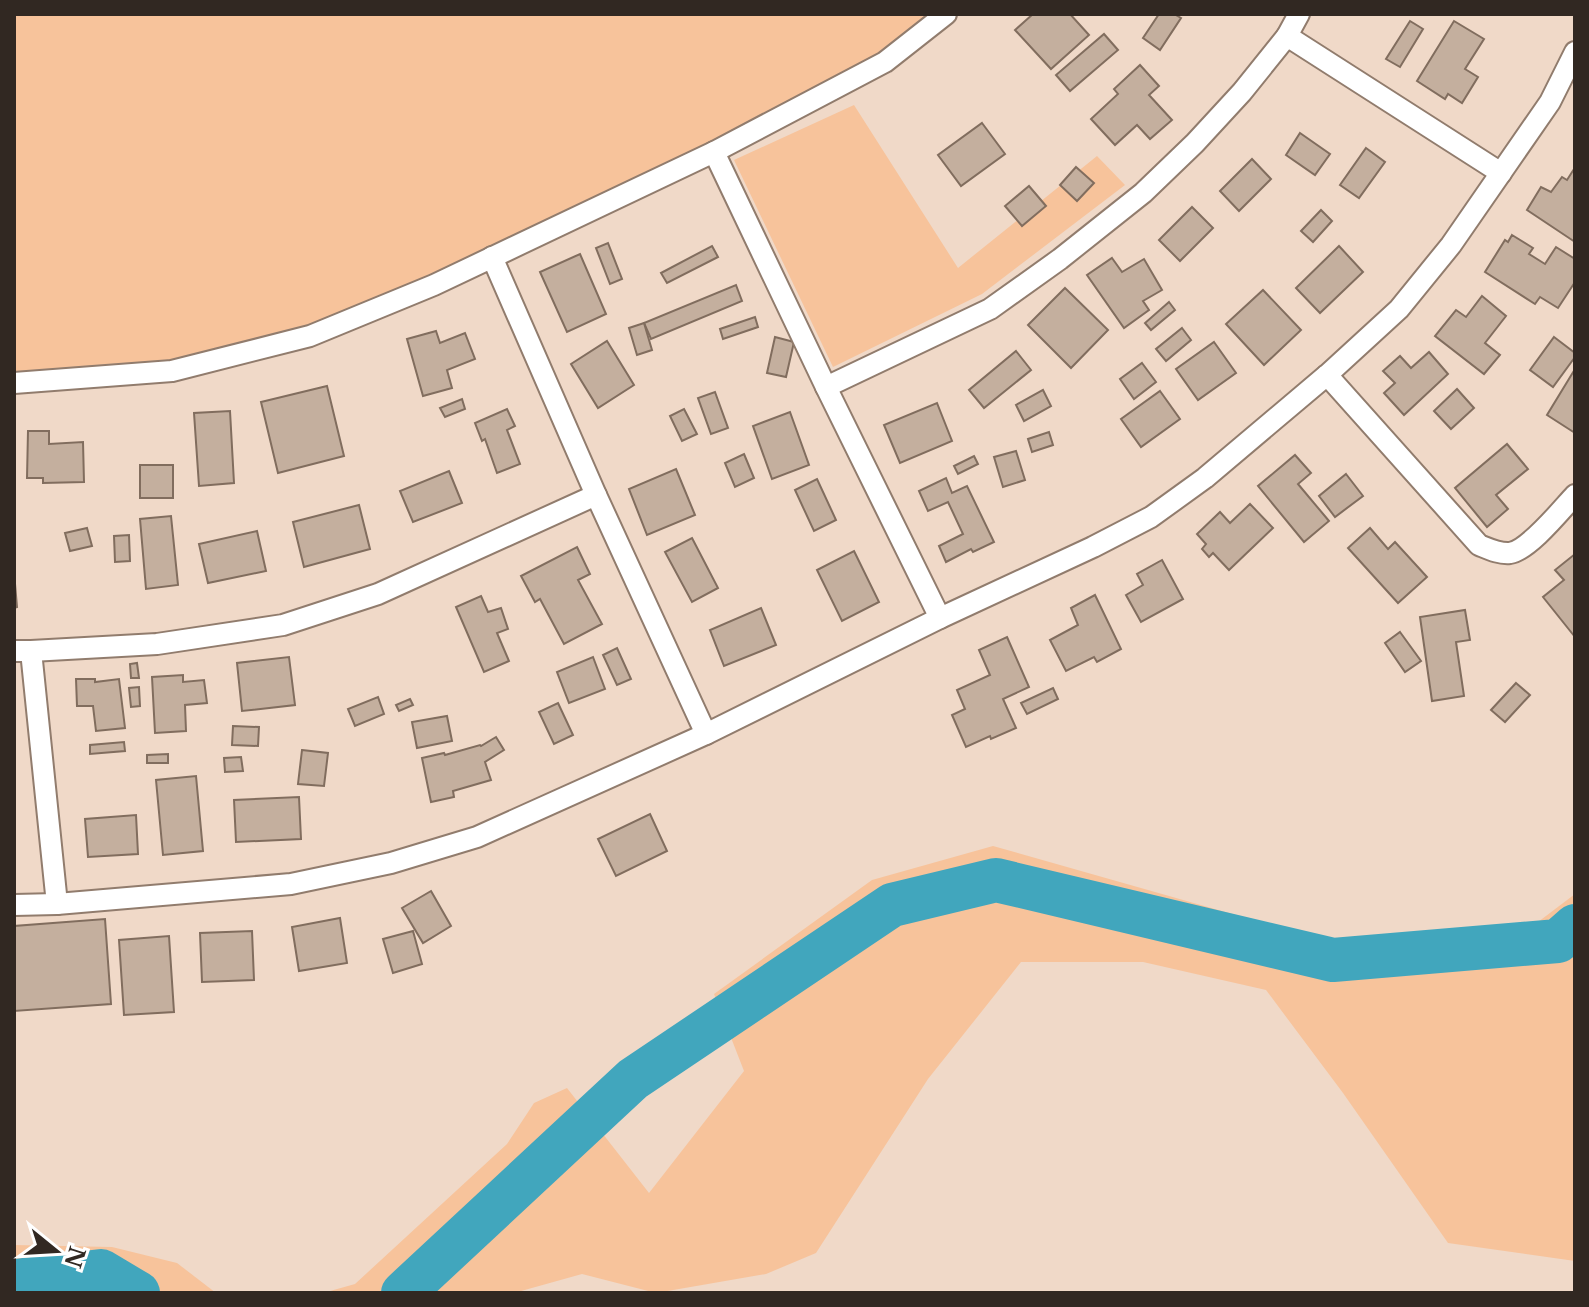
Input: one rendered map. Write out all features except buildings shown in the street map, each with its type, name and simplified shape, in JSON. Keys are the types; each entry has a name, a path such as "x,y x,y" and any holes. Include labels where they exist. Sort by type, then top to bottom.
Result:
{"street":[{"path":"14,383 172,371 310,336 434,285 714,152 885,62 946,14"},
{"path":"826,387 990,309 1060,259 1143,193 1195,143 1242,92 1287,36 1299,14"},
{"path":"1287,36 1501,173"},
{"path":"14,905 291,884 391,863 477,837 706,734 1151,517 1205,478 1327,375 1399,309 1451,245 1550,102 1575,52"},
{"path":"714,152 940,618"},
{"path":"492,257 596,495 706,734"},
{"path":"1327,375 1479,545 1496,552 1512,553 1532,541 1575,495"},
{"path":"57,904 22,651 157,644 283,625 378,594 596,495"}],"shaded area":[{"path":"14,14 934,14 879,55 713,143 488,251 304,330 169,364 14,375"},
{"path":"854,105 958,268 1097,156 1125,185 982,294 833,367 734,160"},
{"path":"993,846 1335,943 1538,922 1575,894 1575,1261 1448,1243 1266,990 1143,962 1021,962 928,1079 816,1253 766,1274 656,1293 582,1274 514,1293 323,1293 355,1284 507,1144 534,1103 567,1088 649,1193 744,1071 714,994 872,880"},
{"path":"14,1245 112,1247 177,1263 216,1293 14,1293"}],"waterway":[{"path":"403,1293 633,1079 892,905 996,880 1333,960 1558,941 1575,926"},
{"path":"14,1281 101,1271 138,1293"}]}
